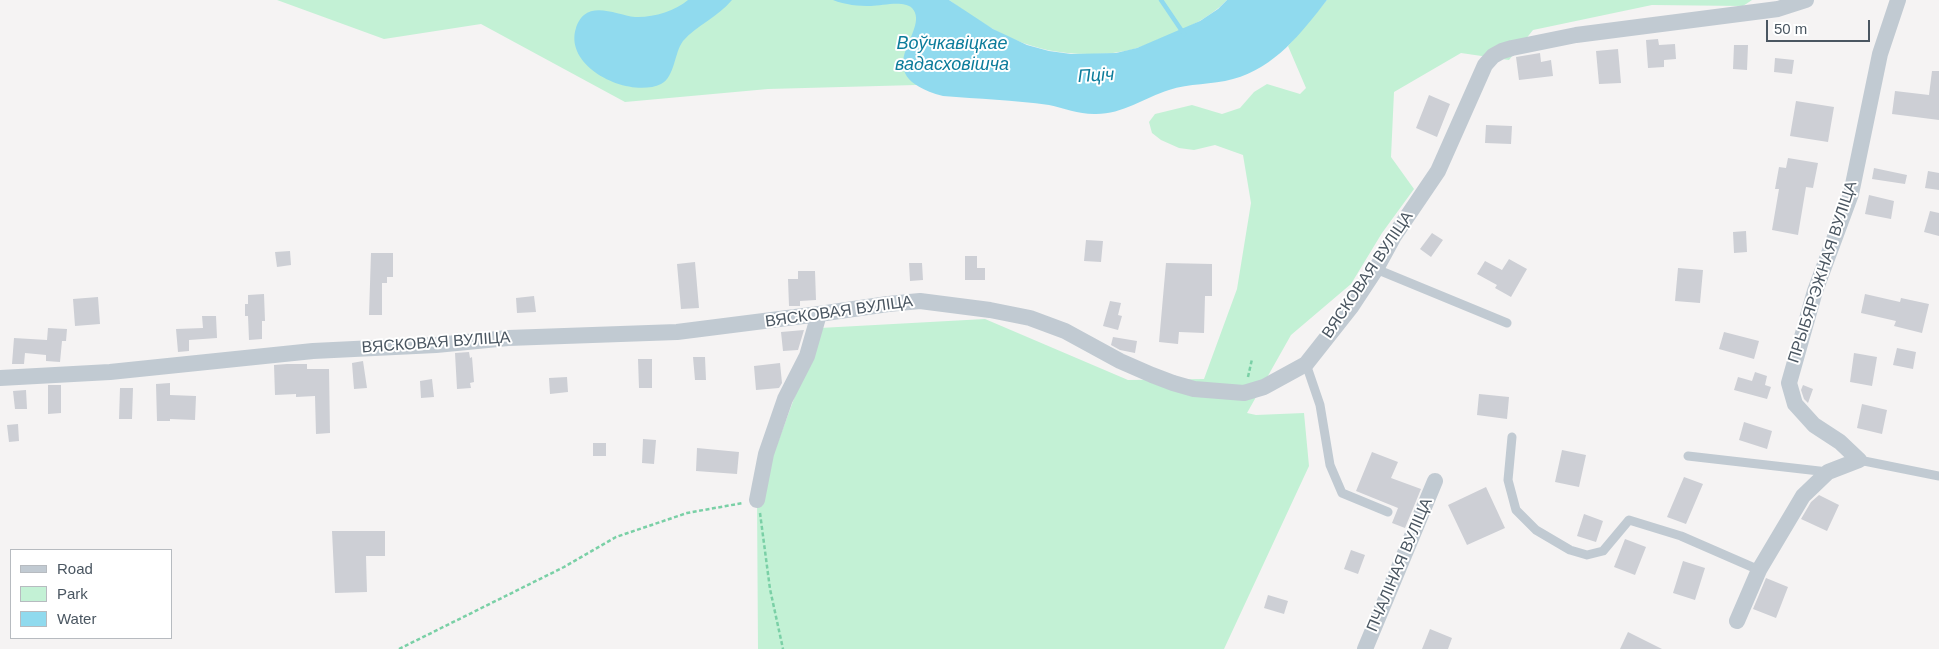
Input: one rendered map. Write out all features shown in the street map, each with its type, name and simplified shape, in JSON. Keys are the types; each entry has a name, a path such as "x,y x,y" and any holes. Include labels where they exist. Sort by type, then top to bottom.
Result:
{"street":[{"name":"ВЯСКОВАЯ ВУЛІЦА","path":"0,378 110,372 313,351 436,345 508,338 669,332 920,301 990,310 1048,324 1152,375 1194,389 1244,393 1258,389 1306,364 1351,307 1376,269 1394,236 1438,170 1478,78 1485,65 1493,56 1512,48 1576,36 1778,9 1806,0"},
{"name":"ПРЫБЯРЭЖНАЯ ВУЛІЦА","path":"1859,460 1840,442 1814,425 1795,404 1789,383 1815,291 1850,194 1880,54 1898,0"},
{"path":"757,500 766,454 786,399 807,356 819,314"},
{"path":"1737,621 1759,570 1803,496 1828,472 1859,460"},
{"name":"ПЧАЛІНАЯ ВУЛІЦА","path":"1365,649 1434,481"}],"lane":[{"path":"1376,269 1506,323"},
{"path":"1306,364 1320,405 1330,465 1342,493 1388,512"},
{"path":"1512,437 1508,480 1516,510 1536,530 1570,550 1587,555 1603,551 1629,520 1681,536 1759,570"},
{"path":"1688,456 1828,472"},
{"path":"1859,460 1939,476"}],"path":[{"path":"399,649 564,567 616,536 687,513 757,500 770,589 783,649"}],"green space":[{"path":"277,0 944,0 916,85 768,89 625,102 481,24 384,39"},
{"path":"949,0 1227,0 1198,22 1144,45 1119,52 1088,54 1068,53 1031,46 998,32"},
{"path":"1327,0 1752,0 1743,6 1652,5 1533,30 1509,60 1461,53 1394,92 1391,157 1414,189 1382,233 1351,284 1291,335 1247,413 1256,415 1304,413 1309,466 1224,649 758,649 757,499 820,328 985,319 1128,380 1204,379 1237,289 1251,203 1243,155 1215,145 1194,150 1179,148 1161,140 1152,133 1149,122 1155,114 1192,105 1222,114 1240,108 1254,92 1267,84 1300,94 1306,88 1288,46"}],"water":[{"path":"688,0 732,0 683,41 669,76 661,84 648,88 617,83 602,77 579,56 575,43 576,28 581,18 589,12 602,10 635,17 649,16 663,13"},
{"name":"Воўчкавіцкае вадасховішча","path":"833,0 949,0 993,29 1027,45 1071,54 1116,53 1137,48 1200,21 1218,9 1227,0 1327,0 1308,24 1275,58 1248,74 1225,81 1177,88 1114,112 1094,114 1036,103 943,96 919,87 907,76 903,65 916,17 912,8 903,4 871,6 842,3"}],"building":[{"path":"1658,39 1659,45 1675,44 1676,59 1664,60 1664,67 1648,68 1646,40"},
{"path":"1734,45 1748,45 1747,70 1733,69"},
{"path":"1618,49 1621,83 1599,84 1596,51"},
{"path":"1540,53 1541,62 1551,60 1553,76 1519,80 1516,57"},
{"path":"1775,58 1794,60 1792,74 1774,72"},
{"path":"1932,71 1939,71 1939,120 1892,114 1895,91 1929,95"},
{"path":"1429,95 1450,104 1437,137 1416,128"},
{"path":"1796,101 1834,107 1828,142 1790,136"},
{"path":"1486,125 1512,126 1511,144 1485,143"},
{"path":"1788,158 1818,163 1813,188 1806,187 1798,235 1772,230 1779,189 1775,189 1779,167 1786,168"},
{"path":"1874,168 1907,175 1905,184 1872,179"},
{"path":"1928,171 1939,173 1939,190 1925,188"},
{"path":"1869,195 1894,201 1891,219 1865,214"},
{"path":"1930,211 1939,213 1939,236 1924,232"},
{"path":"1746,231 1747,252 1734,253 1733,232"},
{"path":"1432,233 1443,240 1431,257 1420,249"},
{"path":"1086,240 1103,241 1101,262 1084,261"},
{"path":"290,251 291,265 277,267 275,252"},
{"path":"371,253 393,253 393,277 387,277 387,283 382,283 382,315 369,315"},
{"path":"965,256 977,256 977,268 985,268 985,280 965,280"},
{"path":"1509,259 1527,269 1511,297 1495,288 1497,285 1477,274 1485,261 1502,270"},
{"path":"695,262 699,308 681,309 677,264"},
{"path":"909,263 922,263 923,280 910,281"},
{"path":"1166,263 1212,264 1212,296 1205,296 1204,333 1179,332 1178,344 1159,342"},
{"path":"1678,268 1703,270 1700,303 1675,301"},
{"path":"798,271 815,271 816,300 800,301 800,306 789,306 788,279 798,279"},
{"path":"264,294 265,321 262,321 262,339 249,340 248,316 245,316 245,304 248,304 248,295"},
{"path":"1865,294 1900,302 1901,298 1929,304 1922,333 1894,326 1896,321 1861,313"},
{"path":"534,296 536,312 517,313 516,298"},
{"path":"98,297 100,324 75,326 73,299"},
{"path":"1110,301 1121,303 1118,315 1122,316 1118,330 1103,326"},
{"path":"202,316 216,316 217,338 189,340 189,351 178,352 176,329 203,328"},
{"path":"48,328 67,329 66,341 62,341 60,362 46,361 46,355 25,353 24,364 12,364 14,338 47,340"},
{"path":"804,330 798,350 783,351 781,332"},
{"path":"1724,332 1759,341 1754,359 1719,349"},
{"path":"1113,337 1137,341 1135,353 1120,350 1111,345"},
{"path":"1897,348 1916,352 1913,369 1893,365"},
{"path":"469,352 470,358 472,357 474,382 470,383 471,388 457,389 455,353"},
{"path":"1854,353 1877,357 1872,386 1850,382"},
{"path":"693,357 705,357 706,380 695,380"},
{"path":"638,359 652,359 652,388 639,388"},
{"path":"363,361 367,388 354,389 352,363"},
{"path":"780,363 782,383 779,388 756,390 754,366"},
{"path":"307,364 307,369 329,369 330,433 316,434 315,396 296,397 296,394 275,395 274,365"},
{"path":"1755,372 1767,376 1765,385 1771,387 1767,399 1734,390 1738,377 1752,381"},
{"path":"567,377 568,392 550,394 549,378"},
{"path":"432,379 434,397 421,398 420,381"},
{"path":"170,383 170,395 196,396 195,420 170,419 170,421 157,421 156,384"},
{"path":"48,385 61,385 61,413 48,414"},
{"path":"1803,385 1813,389 1808,403 1804,399 1801,390"},
{"path":"120,388 133,388 132,419 119,419"},
{"path":"26,390 27,409 15,409 13,391"},
{"path":"1479,394 1509,397 1507,419 1477,415"},
{"path":"1862,404 1887,410 1882,434 1857,428"},
{"path":"1744,422 1772,431 1767,449 1739,440"},
{"path":"18,424 19,441 9,442 7,425"},
{"path":"643,439 656,440 654,464 642,463"},
{"path":"593,443 606,443 606,456 593,456"},
{"path":"697,448 739,452 737,474 696,471"},
{"path":"1562,450 1586,455 1579,487 1555,482"},
{"path":"1372,452 1398,462 1391,478 1421,489 1405,528 1392,523 1398,508 1356,491"},
{"path":"1684,477 1703,484 1686,524 1667,517"},
{"path":"1486,487 1505,528 1467,545 1448,505"},
{"path":"1819,495 1839,505 1827,531 1801,519 1811,502"},
{"path":"1584,514 1603,521 1596,542 1577,536"},
{"path":"332,531 385,531 385,556 366,556 367,592 335,593"},
{"path":"1625,539 1646,547 1635,575 1614,567"},
{"path":"1351,550 1365,555 1358,574 1344,569"},
{"path":"1683,561 1705,568 1695,600 1673,593"},
{"path":"1766,578 1788,587 1776,618 1753,609"},
{"path":"1268,595 1288,601 1284,614 1264,608"},
{"path":"1430,629 1452,638 1448,649 1422,649"},
{"path":"1628,632 1662,649 1620,649"}],"waterway":[{"path":"1161,0 1184,34"}],"water label":[{"name":"Пціч","path":"1096,76"}]}
